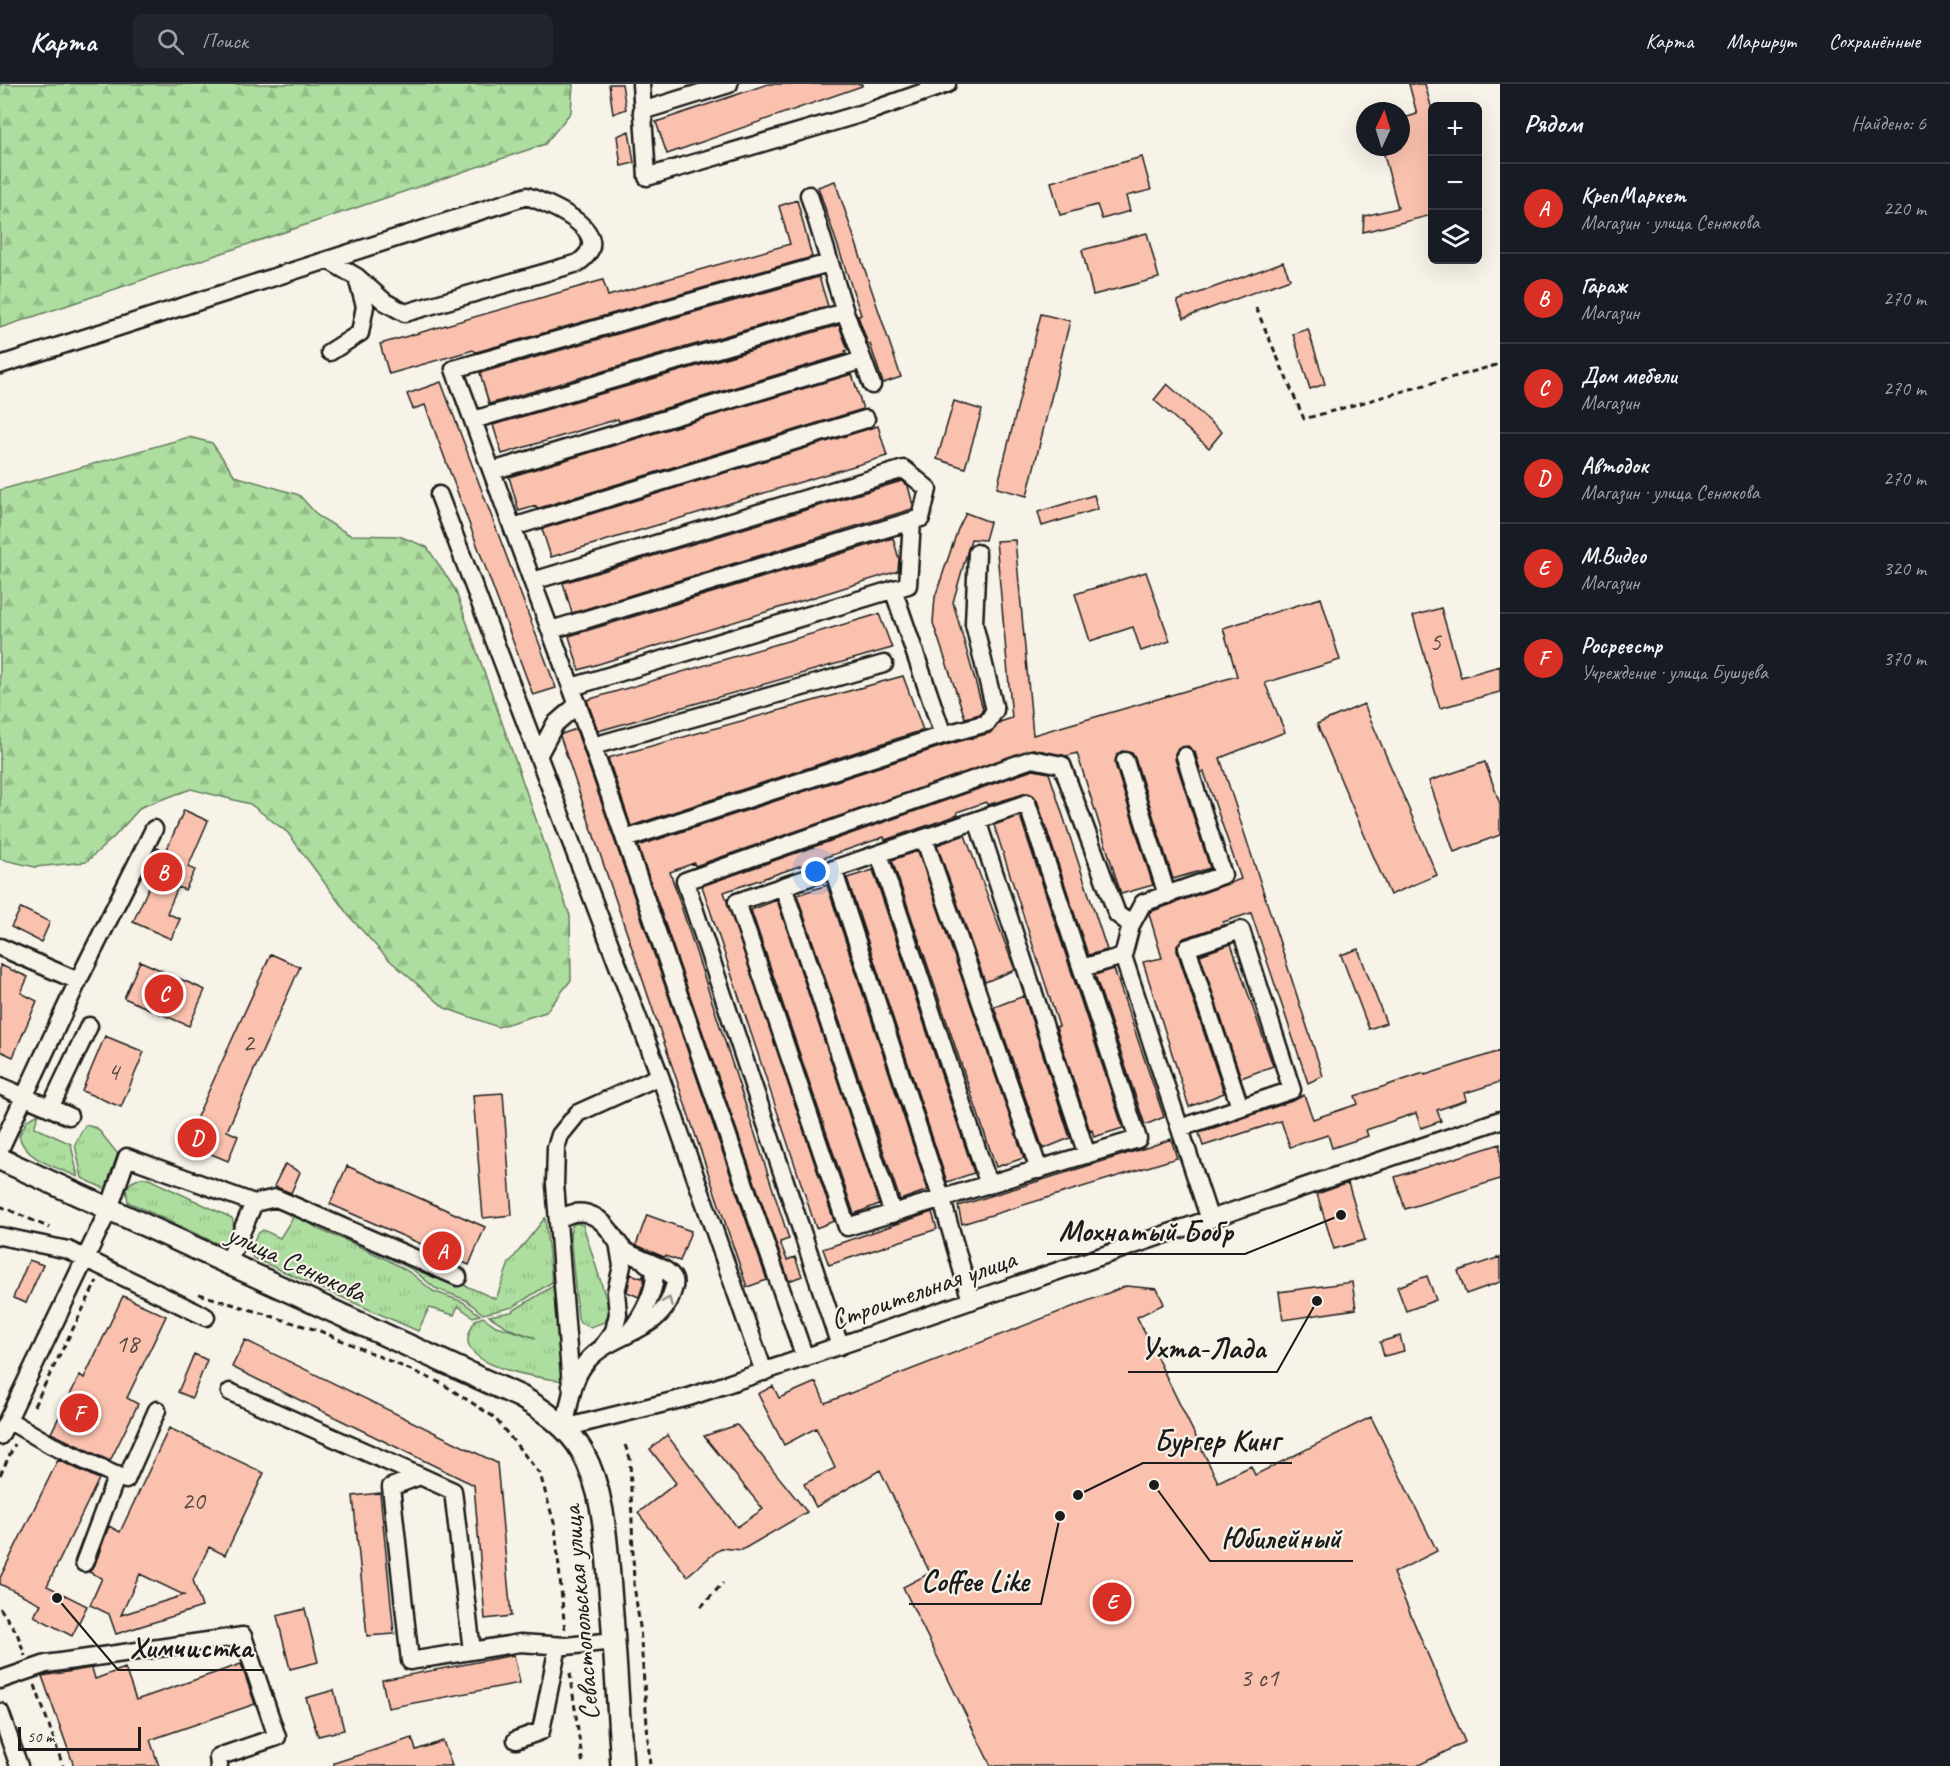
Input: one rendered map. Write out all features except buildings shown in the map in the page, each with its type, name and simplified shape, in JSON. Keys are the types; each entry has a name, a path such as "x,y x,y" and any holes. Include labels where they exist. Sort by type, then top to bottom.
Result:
{"main road":[{"name":"улица Сенюкова","path":"0,1159 521,1397 544,1411 564,1428"},
{"name":"Севастопольская улица","path":"564,1428 585,1458 599,1495 606,1542 622,1766"}],"street":[{"path":"640,84 647,177 870,111 947,84"},
{"path":"642,111 729,84"},
{"path":"809,195 845,312 872,385"},
{"path":"0,365 527,196 555,207 588,230 592,246 588,256 578,263 405,313 385,302 357,277 328,260"},
{"path":"805,1358 593,746 454,369 829,263"},
{"path":"330,352 360,333 365,306 357,277"},
{"path":"473,420 845,312"},
{"path":"492,471 863,360"},
{"path":"513,528 866,419"},
{"path":"533,581 904,469 928,489 921,518 551,630"},
{"path":"440,495 660,1076 764,1372"},
{"path":"572,687 908,585 912,521"},
{"path":"625,838 943,735 987,723 995,710 974,624 977,553"},
{"path":"893,589 943,735"},
{"path":"593,746 884,664"},
{"path":"538,756 555,724 578,704"},
{"path":"1185,756 1223,875 1143,903 1131,925 1123,956 1210,1220"},
{"path":"840,1346 685,881 1032,759 1062,765 1117,914 1131,925"},
{"path":"1125,761 1167,895"},
{"path":"1027,803 1138,1139 848,1227 737,902 977,820 1027,803"},
{"path":"977,820 1087,1155"},
{"path":"0,1149 78,981 154,829"},
{"path":"924,838 1039,1170"},
{"path":"879,854 989,1185"},
{"path":"833,869 942,1200 971,1301"},
{"path":"783,886 893,1214"},
{"path":"1180,1128 1292,1090 1241,930 1187,948 1240,1107"},
{"path":"0,947 78,981"},
{"path":"1082,968 1123,956"},
{"path":"50,1108 89,1026"},
{"path":"572,1396 554,1166 556,1148 560,1135 578,1113 660,1076"},
{"path":"0,1086 69,1116"},
{"name":"Строительная улица","path":"564,1428 689,1397 1500,1120"},
{"path":"0,1436 109,1209 127,1157 254,1203 276,1198 458,1278"},
{"path":"228,1263 254,1203"},
{"path":"559,1220 565,1215 580,1212 593,1215 609,1229 628,1253 653,1268 655,1279 643,1314 628,1334 600,1349"},
{"path":"0,1236 68,1250 206,1317"},
{"path":"564,1428 578,1372 614,1331 616,1292 622,1266 618,1242"},
{"path":"230,1392 453,1491 472,1651"},
{"path":"8,1420 51,1445 126,1480 157,1410"},
{"path":"84,1563 117,1475"},
{"path":"420,1476 391,1487 410,1661 520,1643 562,1646 614,1641"},
{"path":"0,1680 46,1664 243,1636 277,1737 218,1757 219,1766"},
{"path":"516,1740 541,1731 562,1646"},
{"path":"0,1712 20,1766"}],"path":[{"path":"1256,308 1304,419 1500,364"},
{"path":"0,1206 59,1233"},
{"path":"0,1475 104,1268"},
{"path":"196,1293 320,1331 441,1383 494,1417 540,1474 555,1526 562,1646 583,1766"},
{"path":"625,1445 630,1458 634,1585 640,1628 650,1766"},
{"path":"701,1607 723,1584"}],"green space":[{"path":"0,84 573,84 571,112 545,144 0,328"},
{"path":"189,437 212,443 235,476 299,495 318,516 350,535 399,536 427,547 455,589 570,916 571,980 546,1012 498,1027 445,1008 387,958 349,916 288,833 250,804 191,789 141,807 114,837 86,862 35,867 0,859 0,490"},
{"path":"39,1114 34,1127 71,1144 78,1177 43,1162 28,1152 23,1145 19,1136 27,1120"},
{"path":"85,1125 97,1128 121,1158 107,1190 82,1178 75,1144"},
{"path":"141,1178 149,1179 232,1218 234,1227 232,1235 227,1241 218,1244 128,1202 126,1188"},
{"path":"304,1216 496,1299 509,1263 545,1218 552,1282 513,1307 483,1314 466,1300 435,1288 413,1270 347,1237 320,1227"},
{"path":"293,1217 302,1218 320,1230 388,1260 411,1273 433,1291 463,1302 480,1315 473,1317 458,1306 454,1315 429,1308 418,1331 253,1258 250,1250 257,1234 263,1230 280,1238"},
{"path":"576,1223 583,1225 610,1311 605,1322 590,1327 580,1323 578,1318 570,1234 572,1226"},
{"path":"553,1286 563,1381 509,1370 481,1359 472,1351 468,1342 469,1333 475,1320 483,1317 496,1326 536,1338 510,1329 489,1316 511,1312"}],"place":[{"name":"Гараж","path":"163,872"},
{"name":"Дом мебели","path":"164,994"},
{"name":"Автодок","path":"197,1138"},
{"name":"Мохнатый Бобр","path":"1341,1215"},
{"name":"КрепМаркет","path":"442,1251"},
{"name":"Ухта-Лада","path":"1317,1301"},
{"name":"Росреестр","path":"79,1413"},
{"name":"Юбилейный","path":"1154,1485"},
{"name":"Бургер Кинг","path":"1078,1495"},
{"name":"Coffee Like","path":"1060,1516"},
{"name":"Химчистка","path":"57,1598"},
{"name":"М.Видео","path":"1112,1602"}]}
